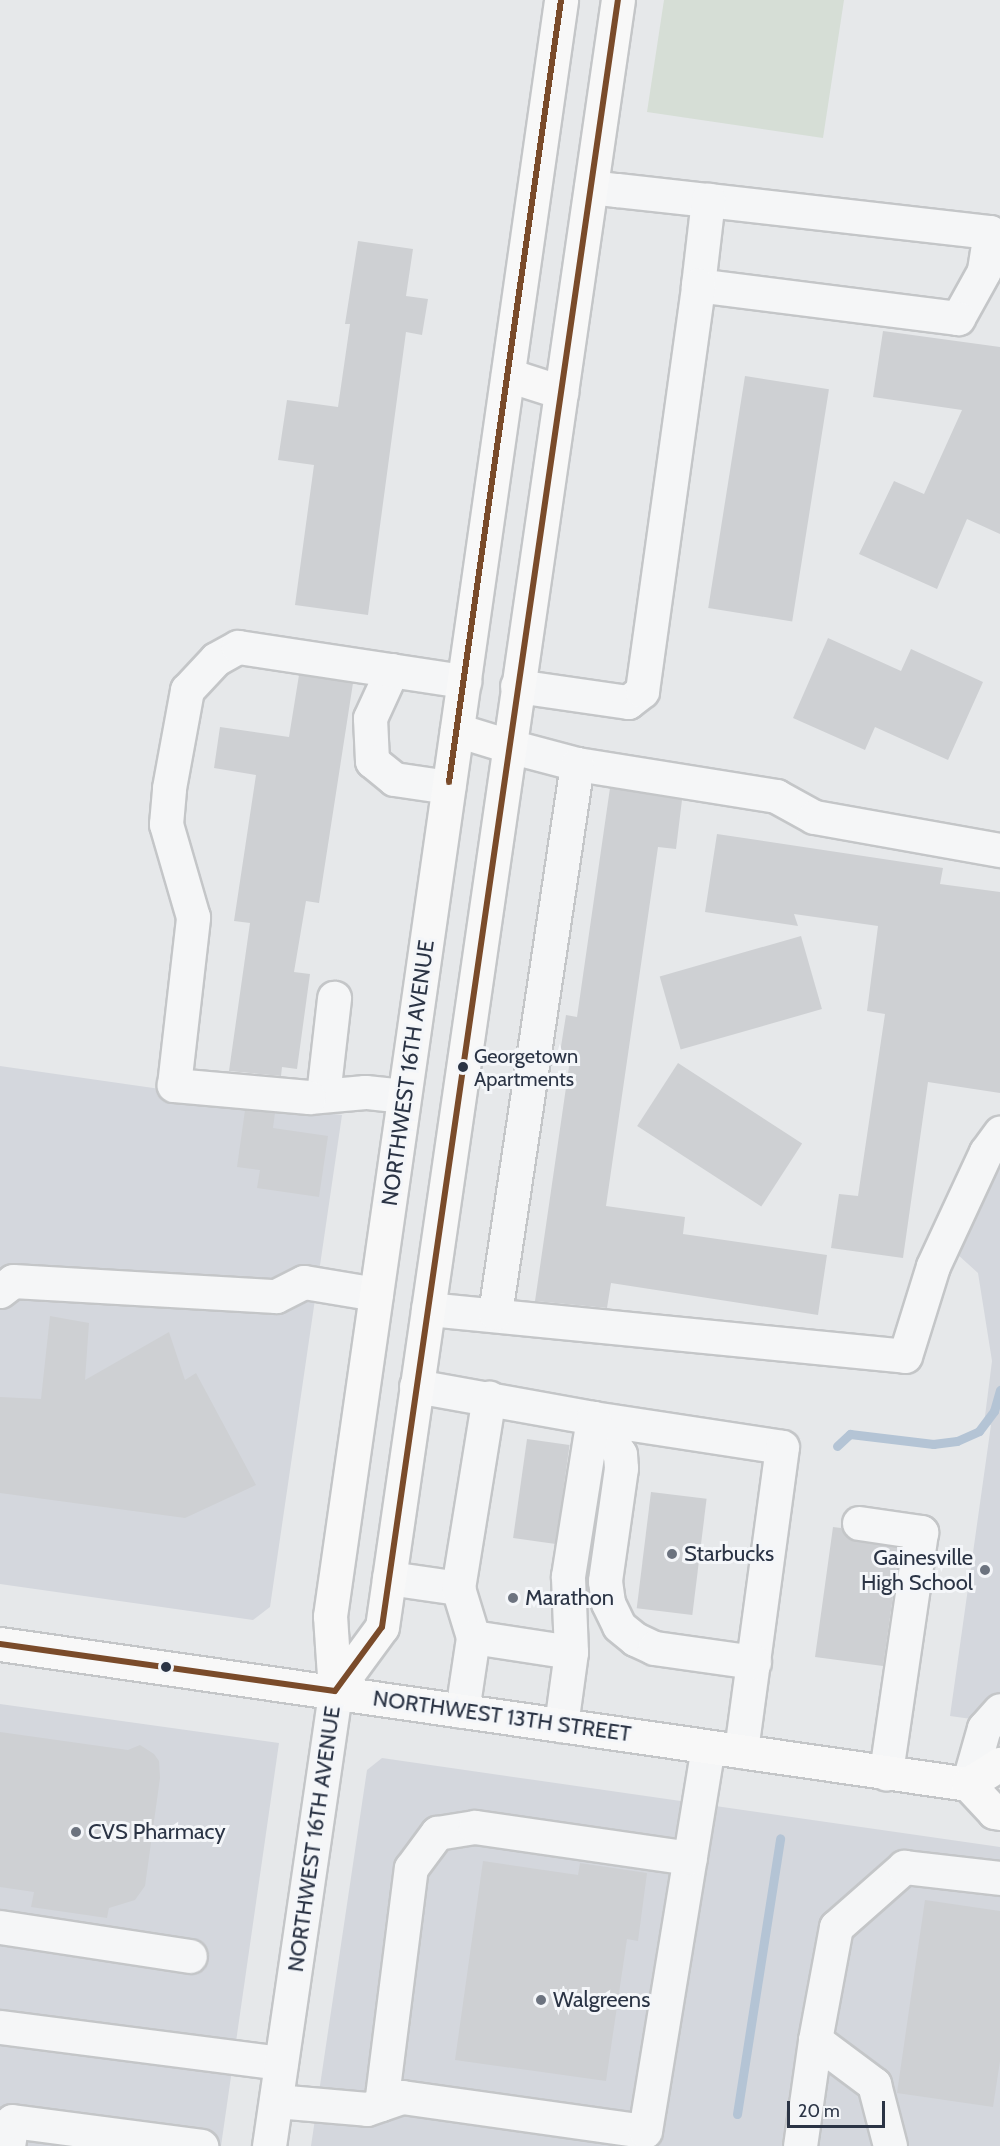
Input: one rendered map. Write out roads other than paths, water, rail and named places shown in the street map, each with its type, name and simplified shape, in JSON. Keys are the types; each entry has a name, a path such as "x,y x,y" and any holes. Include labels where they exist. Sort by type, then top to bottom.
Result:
{"main road":[{"name":"NORTHWEST 16TH AVENUE","path":"335,1691 330,1616 561,0"},
{"path":"335,1691 382,1627 618,0"},
{"path":"508,375 561,392"},
{"path":"457,730 508,746"},
{"name":"NORTHWEST 13TH STREET","path":"0,1644 968,1784"},
{"path":"1000,1764 968,1784 994,1812 1000,1813"}],"street":[{"path":"591,187 990,232 984,271 958,318 698,285"},
{"path":"518,686 628,702 642,691 708,200"},
{"path":"404,1096 364,1092 309,1097 174,1085 193,917 166,824 168,788 187,690 216,658 238,647 464,681"},
{"path":"392,670 370,718 372,761 394,779 448,786"},
{"path":"508,746 577,764 776,796 814,816 1000,850"},
{"path":"495,1313 577,764"},
{"path":"323,1095 334,998"},
{"path":"428,1309 495,1313 905,1356 933,1266 986,1152 1000,1133"},
{"path":"0,1291 13,1281 276,1296 304,1282 376,1294"},
{"path":"416,1386 489,1397 593,1418 782,1447 741,1751"},
{"path":"462,1711 473,1636 458,1588 489,1397"},
{"path":"593,1418 597,1428 613,1443 620,1454 619,1479 605,1581 608,1604 619,1626 635,1639 654,1648 754,1662"},
{"path":"561,1725 571,1652 568,1576 593,1418"},
{"path":"619,1479 636,1458 678,1431"},
{"path":"859,1523 921,1532 886,1773"},
{"path":"389,1578 458,1588"},
{"path":"473,1636 571,1652"},
{"name":"NORTHWEST 16TH AVENUE","path":"269,2146 335,1691"},
{"path":"968,1784 984,1728 1000,1710"},
{"path":"276,2101 367,2109 402,2097 655,2139 690,1858 708,1747"},
{"path":"381,2104 411,1868 437,1833 475,1827 690,1858"},
{"path":"800,2146 815,2040 836,1927 904,1867 1000,1878"},
{"path":"0,1927 190,1956"},
{"path":"0,2027 281,2063"},
{"path":"815,2040 874,2084 890,2146"},
{"path":"8,2146 12,2121 201,2146"}],"waterway":[{"path":"837,1446 850,1434 933,1444 957,1441 979,1431 994,1411 1000,1390"},
{"path":"737,2114 780,1838"}],"place":[{"name":"Georgetown Apartments","path":"463,1067"},
{"name":"Starbucks","path":"672,1554"},
{"name":"Gainesville High School","path":"985,1570"},
{"name":"Marathon","path":"513,1598"},
{"name":"CVS Pharmacy","path":"76,1832"},
{"name":"Walgreens","path":"541,2000"}]}
